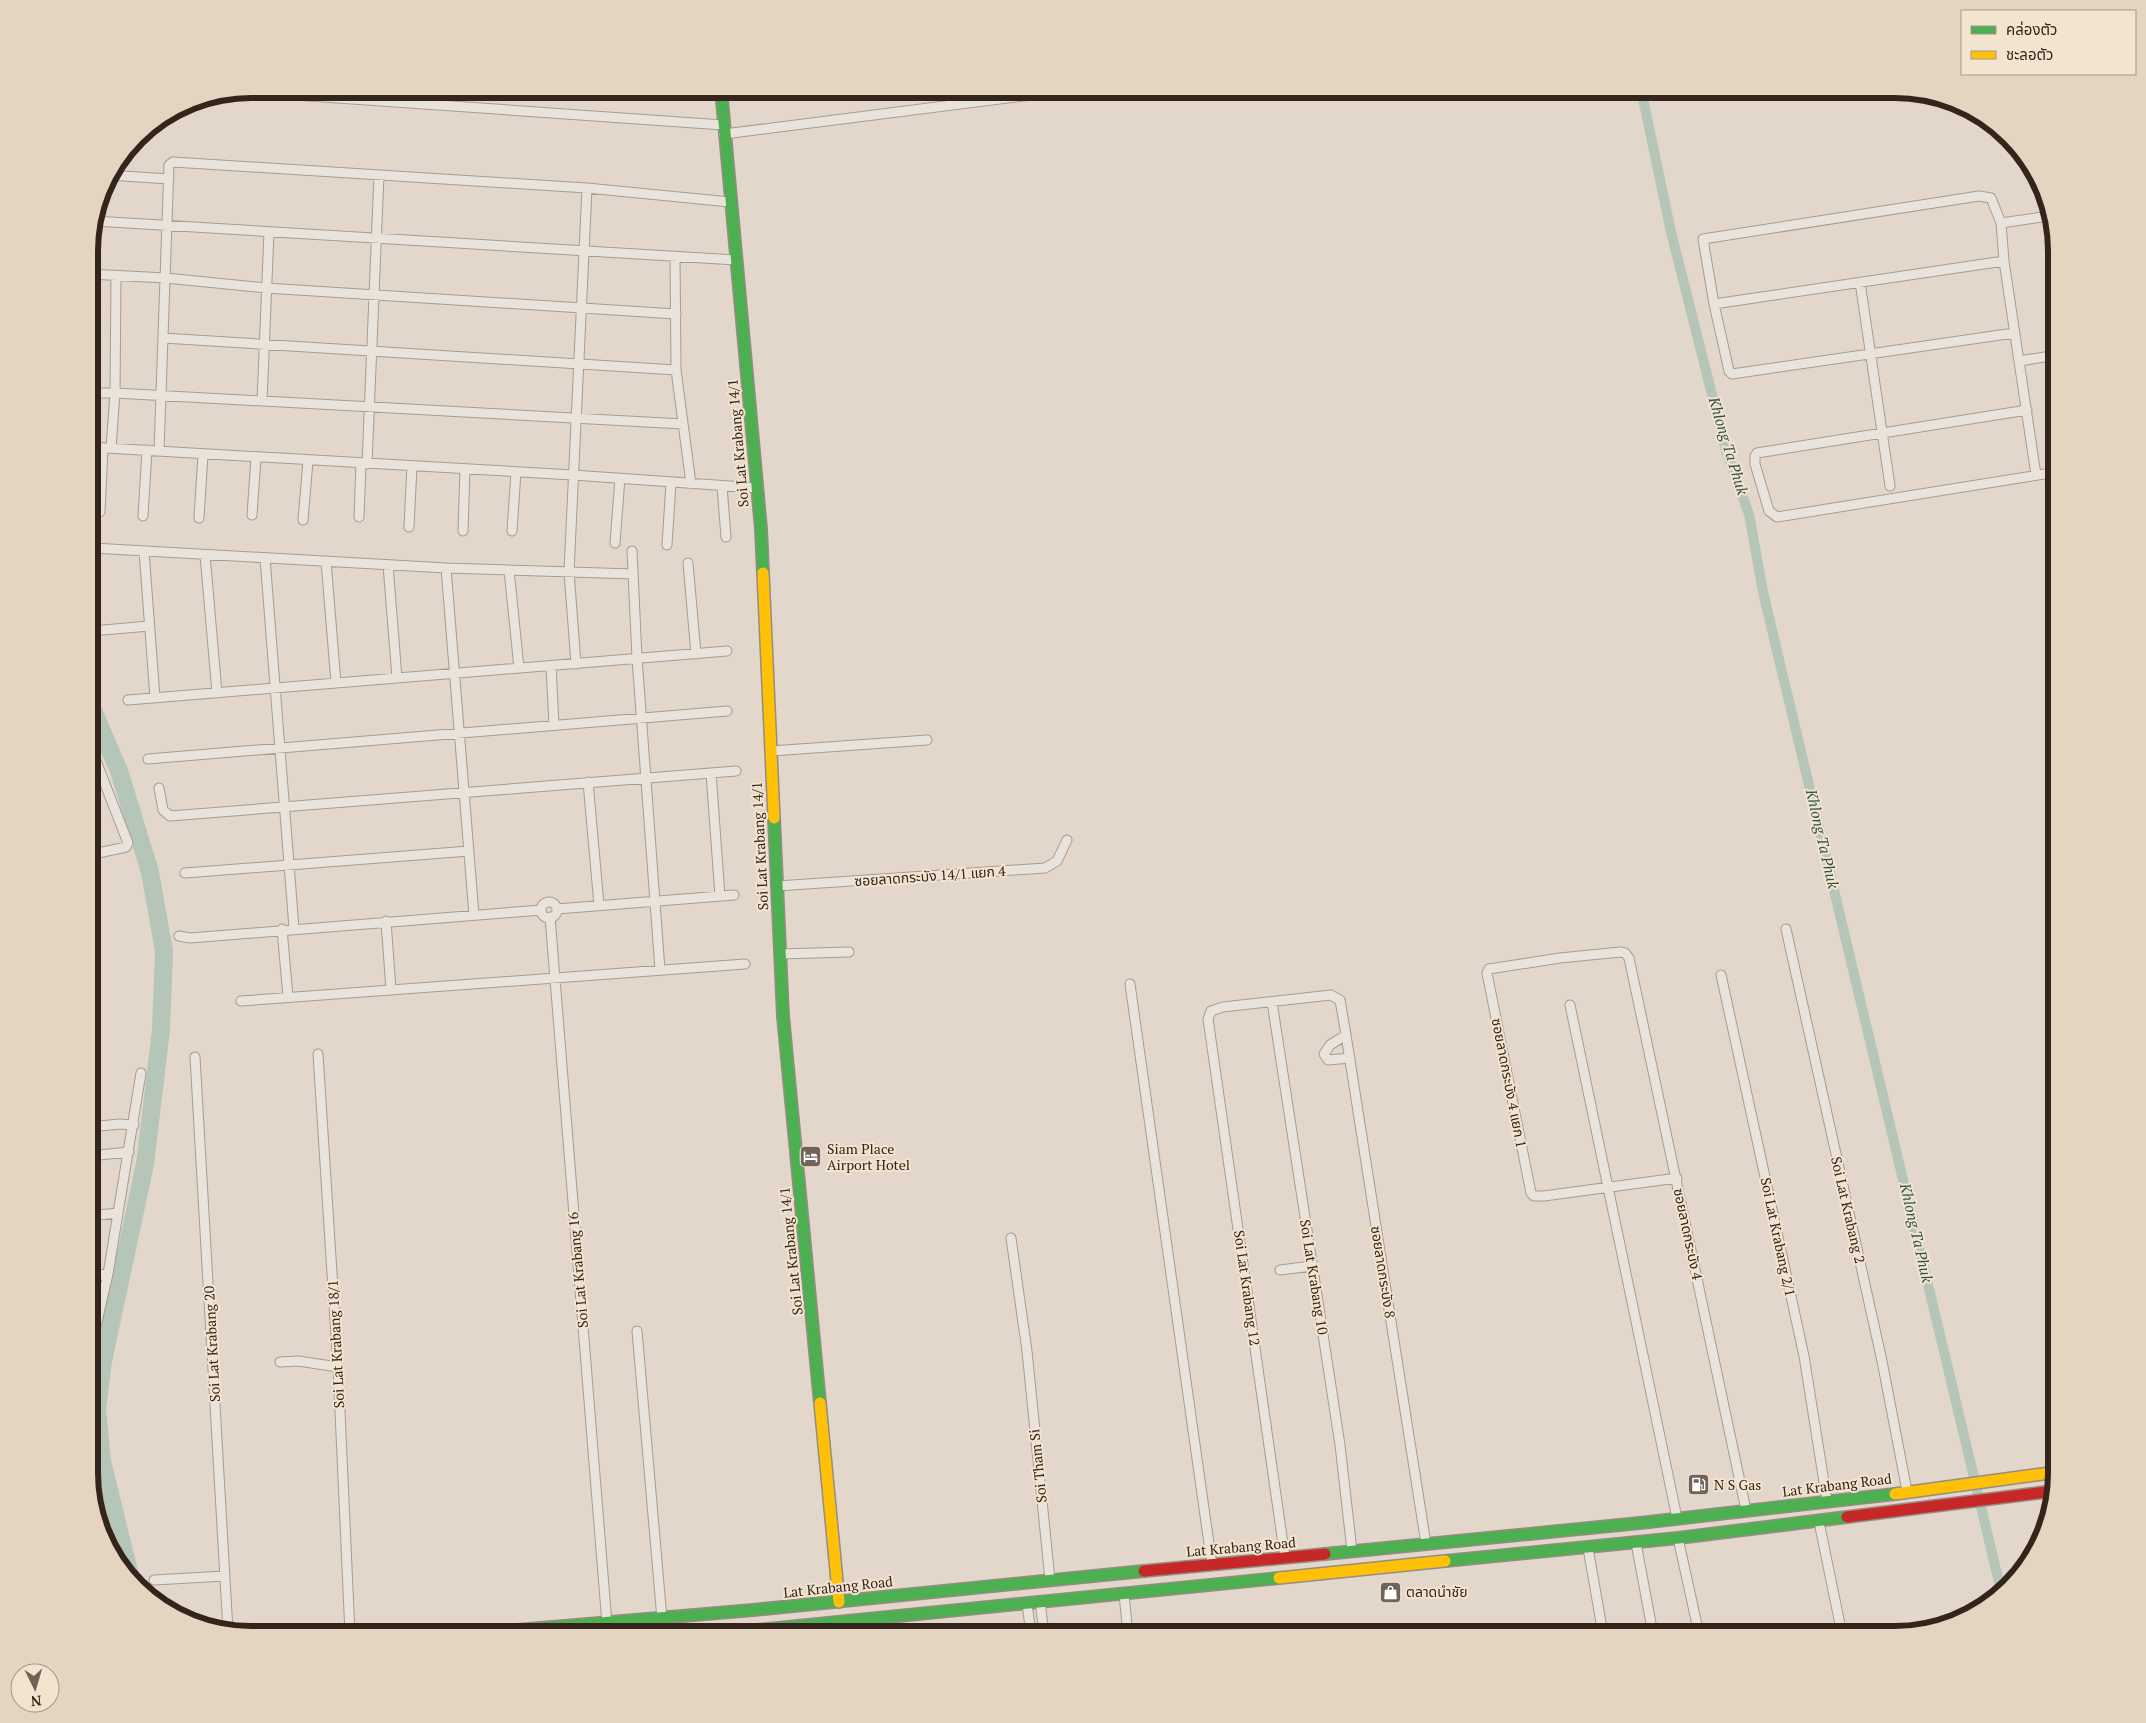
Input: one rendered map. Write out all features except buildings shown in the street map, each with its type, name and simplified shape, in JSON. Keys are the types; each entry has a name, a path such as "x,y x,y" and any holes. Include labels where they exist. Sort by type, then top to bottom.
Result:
{"main road":[{"name":"Soi Lat Krabang 14/1","path":"722,98 758,488 767,616 771,751 784,1026 840,1602"},
{"name":"Lat Krabang Road","path":"580,1626 840,1602 1677,1518 2048,1473"},
{"path":"804,1626 1636,1543 1819,1522 2047,1492"},
{"path":"1037,1582 1040,1602"},
{"path":"1024,1583 1027,1604"}],"street":[{"path":"326,98 724,129 1013,98"},
{"path":"159,451 169,165 172,162 586,188 730,202"},
{"path":"359,517 369,407 379,175"},
{"path":"117,176 169,179"},
{"path":"576,664 569,572 586,188"},
{"path":"2014,333 1732,374 1729,371 1702,243 1706,237 1979,196 1990,198 2001,223 2004,261 2036,475"},
{"path":"2001,223 2044,217"},
{"path":"100,221 583,249 736,260"},
{"path":"262,401 269,232"},
{"path":"675,256 676,370 691,484"},
{"path":"1714,304 2004,261"},
{"path":"98,275 166,278 266,288 676,314"},
{"path":"100,512 115,393 116,276"},
{"path":"1860,282 1890,486"},
{"path":"163,338 578,362 676,370"},
{"path":"2019,362 2048,357"},
{"path":"98,393 683,424"},
{"path":"2027,410 1758,453 1755,456 1754,464 1769,511 1777,517 2048,473"},
{"path":"98,448 308,461 573,474 758,488"},
{"path":"143,516 147,450"},
{"path":"199,518 203,454"},
{"path":"252,515 256,458"},
{"path":"303,520 308,461"},
{"path":"409,527 412,466"},
{"path":"464,532 465,469"},
{"path":"512,532 516,472"},
{"path":"615,543 620,478"},
{"path":"667,544 671,482"},
{"path":"722,486 726,537"},
{"path":"98,548 446,568 633,574"},
{"path":"144,551 155,698"},
{"path":"632,551 641,718 660,970"},
{"path":"205,554 216,693"},
{"path":"266,558 294,928"},
{"path":"326,561 336,683"},
{"path":"688,563 696,654"},
{"path":"388,565 396,678"},
{"path":"446,568 474,914"},
{"path":"509,570 519,668"},
{"path":"98,630 149,626"},
{"path":"128,700 727,651"},
{"path":"550,666 554,725"},
{"path":"148,759 727,711"},
{"path":"771,751 927,740"},
{"path":"98,768 128,843 126,847 98,853"},
{"path":"159,788 163,810 170,816 736,771"},
{"path":"711,773 720,896"},
{"path":"588,782 599,906"},
{"name":"ซอยลาดกระบัง 14/1 แยก 4","path":"777,886 1045,868 1057,861 1067,840"},
{"path":"185,874 469,851"},
{"path":"557,909 734,895"},
{"path":"542,910 542,907 548,902 555,905 557,909"},
{"path":"542,910 546,917 550,917 556,913 557,909"},
{"path":"179,936 190,938 294,928 542,910"},
{"name":"Soi Lat Krabang 16","path":"550,917 607,1624"},
{"path":"386,921 391,990"},
{"name":"Soi Lat Krabang 2","path":"1786,929 1882,1361 1908,1491"},
{"path":"282,930 288,998"},
{"path":"780,954 849,952"},
{"name":"ซอยลาดกระบัง 4 แยก 1","path":"1629,958 1625,953 1620,952 1560,958 1494,967 1489,969 1487,973 1532,1193 1534,1196 1544,1196 1677,1178"},
{"name":"ซอยลาดกระบัง 4","path":"1629,958 1746,1510"},
{"path":"241,1001 555,976 745,964"},
{"name":"Soi Lat Krabang 2/1","path":"1721,975 1804,1356 1827,1501"},
{"path":"1130,984 1212,1565"},
{"name":"ซอยลาดกระบัง 8","path":"1272,1002 1331,995 1340,1000 1426,1544"},
{"name":"Soi Lat Krabang 12","path":"1272,1002 1214,1010 1208,1019 1285,1558"},
{"name":"Soi Lat Krabang 10","path":"1272,1002 1340,1445 1352,1551"},
{"path":"1570,1005 1677,1518"},
{"path":"1346,1036 1330,1045 1324,1054 1328,1060 1350,1058"},
{"name":"Soi Lat Krabang 18/1","path":"318,1054 338,1367 350,1626"},
{"name":"Soi Lat Krabang 20","path":"195,1057 228,1624"},
{"path":"98,1310 108,1274 141,1074"},
{"path":"98,1126 134,1125"},
{"path":"98,1155 129,1152"},
{"path":"98,1215 118,1213"},
{"name":"Soi Tham Si","path":"1012,1238 1027,1351 1050,1580"},
{"path":"1280,1270 1312,1266"},
{"path":"98,1275 108,1274"},
{"path":"637,1331 662,1619"},
{"path":"280,1362 298,1361 338,1367"},
{"path":"1819,1522 1840,1626"},
{"path":"1678,1538 1697,1626"},
{"path":"1636,1543 1652,1626"},
{"path":"1588,1548 1602,1626"},
{"path":"154,1580 225,1576"},
{"path":"1124,1594 1127,1626"},
{"path":"1040,1602 1043,1626"},
{"path":"1027,1604 1030,1626"},
{"path":"875,1619 875,1626"},
{"path":"858,1621 858,1626"}],"waterway":[{"name":"Khlong Ta Phuk","path":"1643,97 1671,232 1726,450 1749,514 1763,592 1999,1585"},
{"path":"98,722 119,771 150,872 164,951 161,1030 145,1164 103,1361 98,1400"},
{"path":"98,1419 102,1461 127,1563"}],"traffic: fast":[{"path":"722,98 761,529 763,573"},
{"path":"774,818 783,1016 820,1403"},
{"path":"1325,1554 1640,1523 1895,1494"},
{"path":"1445,1561 1678,1538 1847,1517"},
{"path":"565,1626 753,1610 1144,1571"},
{"path":"798,1626 1279,1578"}],"traffic: slow":[{"path":"763,573 774,818"},
{"path":"820,1403 839,1602"},
{"path":"1895,1494 2048,1473"},
{"path":"1279,1578 1445,1561"}],"traffic: jam":[{"path":"1847,1517 2047,1492"},
{"path":"1144,1571 1325,1554"}],"place":[{"name":"Siam Place Airport Hotel","path":"811,1157"},
{"name":"N S Gas","path":"1698,1485"},
{"name":"ตลาดนำชัย","path":"1390,1592"}]}
